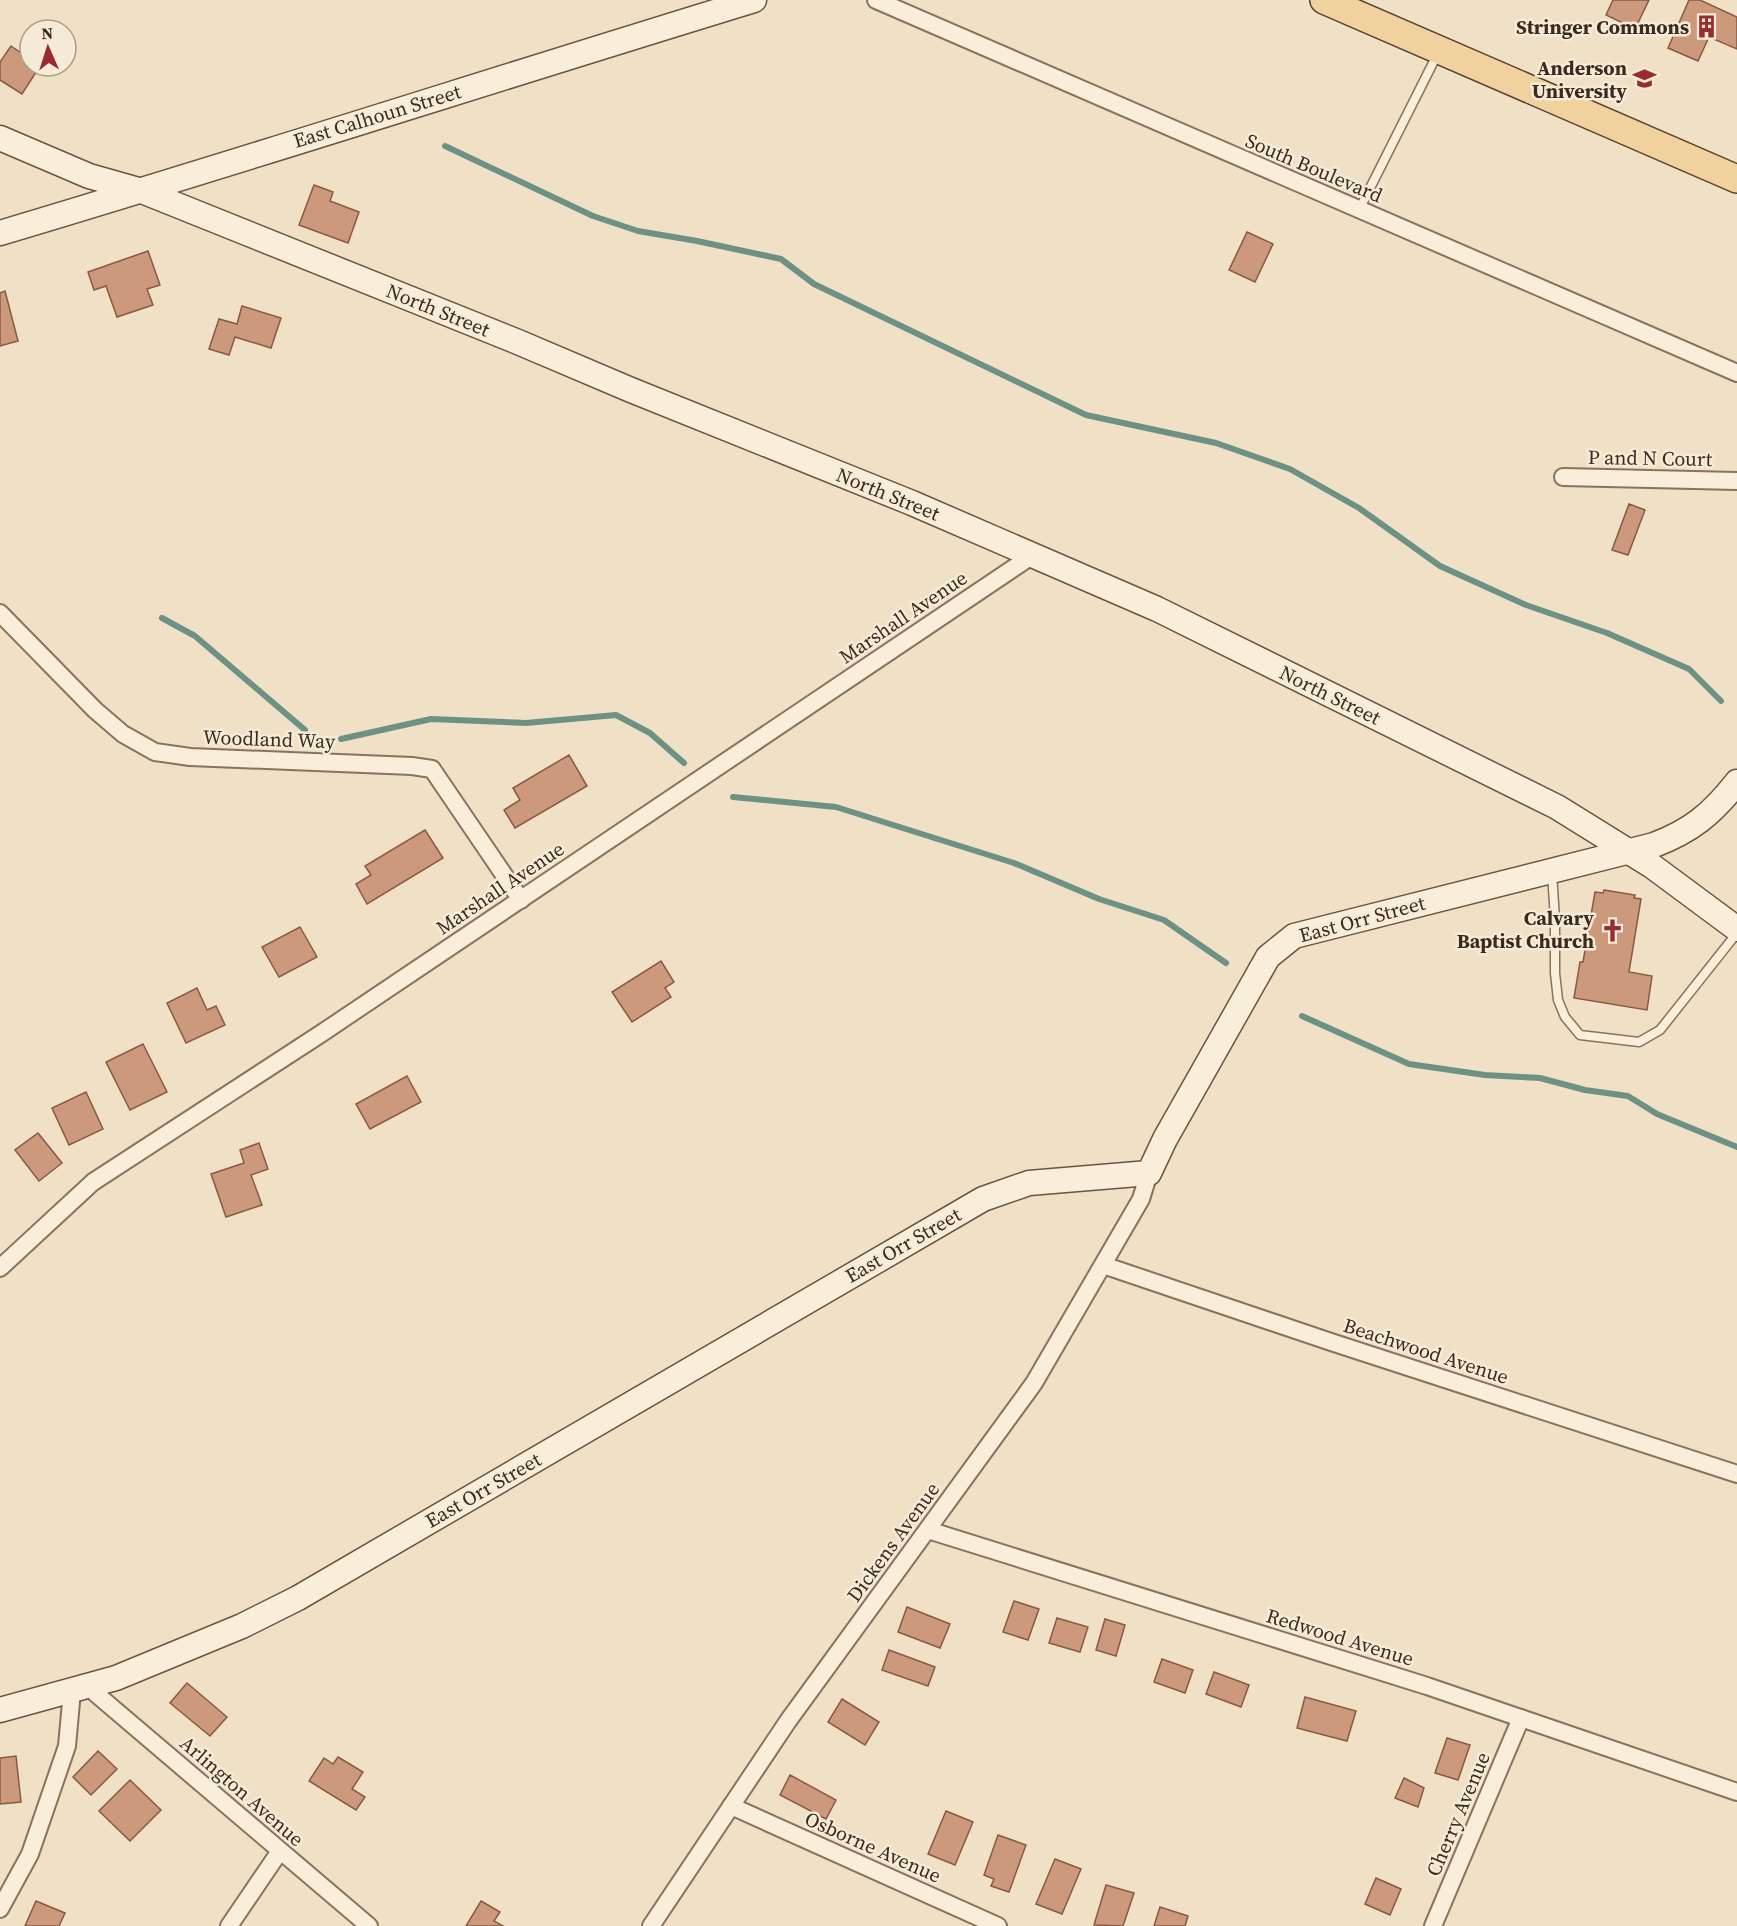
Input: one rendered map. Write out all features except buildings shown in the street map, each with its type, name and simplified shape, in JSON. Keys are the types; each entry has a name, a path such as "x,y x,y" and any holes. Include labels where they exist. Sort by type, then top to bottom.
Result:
{"main road":[{"path":"1324,0 1737,179"}],"street":[{"name":"East Calhoun Street","path":"0,233 754,0"},
{"name":"South Boulevard","path":"876,0 1737,373"},
{"name":"North Street","path":"0,138 89,176 141,191 518,342 912,503 1157,609 1557,807 1652,866 1737,931"},
{"name":"P and N Court","path":"1563,477 1737,481"},
{"name":"Marshall Avenue","path":"0,1268 93,1182 322,1034 1033,555"},
{"name":"Woodland Way","path":"0,613 95,710 123,734 155,752 190,757 411,766 432,769 521,900"},
{"name":"East Orr Street","path":"0,1710 116,1678 242,1626 298,1598 983,1199 1029,1183 1149,1173 1165,1139 1268,957 1294,936 1552,872 1678,836 1719,806 1737,782"},
{"name":"Dickens Avenue","path":"651,1926 788,1721 1034,1383 1141,1199 1149,1173"},
{"name":"Beachwood Avenue","path":"1102,1265 1737,1474"},
{"name":"Redwood Avenue","path":"928,1530 1428,1686 1737,1792"},
{"name":"Arlington Avenue","path":"80,1689 369,1926"},
{"path":"0,1909 30,1854 67,1746 80,1689"},
{"name":"Cherry Avenue","path":"1433,1926 1521,1718"},
{"name":"Osborne Avenue","path":"731,1806 998,1926"},
{"path":"229,1926 280,1851"}],"lane":[{"path":"1358,210 1439,50"},
{"path":"1552,872 1558,1000 1565,1017 1580,1035 1639,1042 1660,1030 1737,931"}],"waterway":[{"path":"445,146 593,216 638,231 781,259 814,284 1086,415 1216,443 1290,469 1359,508 1440,566 1526,605 1607,633 1689,669 1721,701"},
{"path":"162,618 195,636 305,730"},
{"path":"341,739 431,719 526,723 616,715 650,733 684,763"},
{"path":"733,797 836,807 1014,863 1099,899 1164,920 1226,963"},
{"path":"1302,1016 1409,1064 1485,1075 1540,1078 1585,1090 1628,1096 1657,1114 1737,1147"}],"place":[{"name":"Stringer Commons","path":"1707,27"},
{"name":"Anderson University","path":"1645,79"},
{"name":"Calvary Baptist Church","path":"1612,930"}]}
